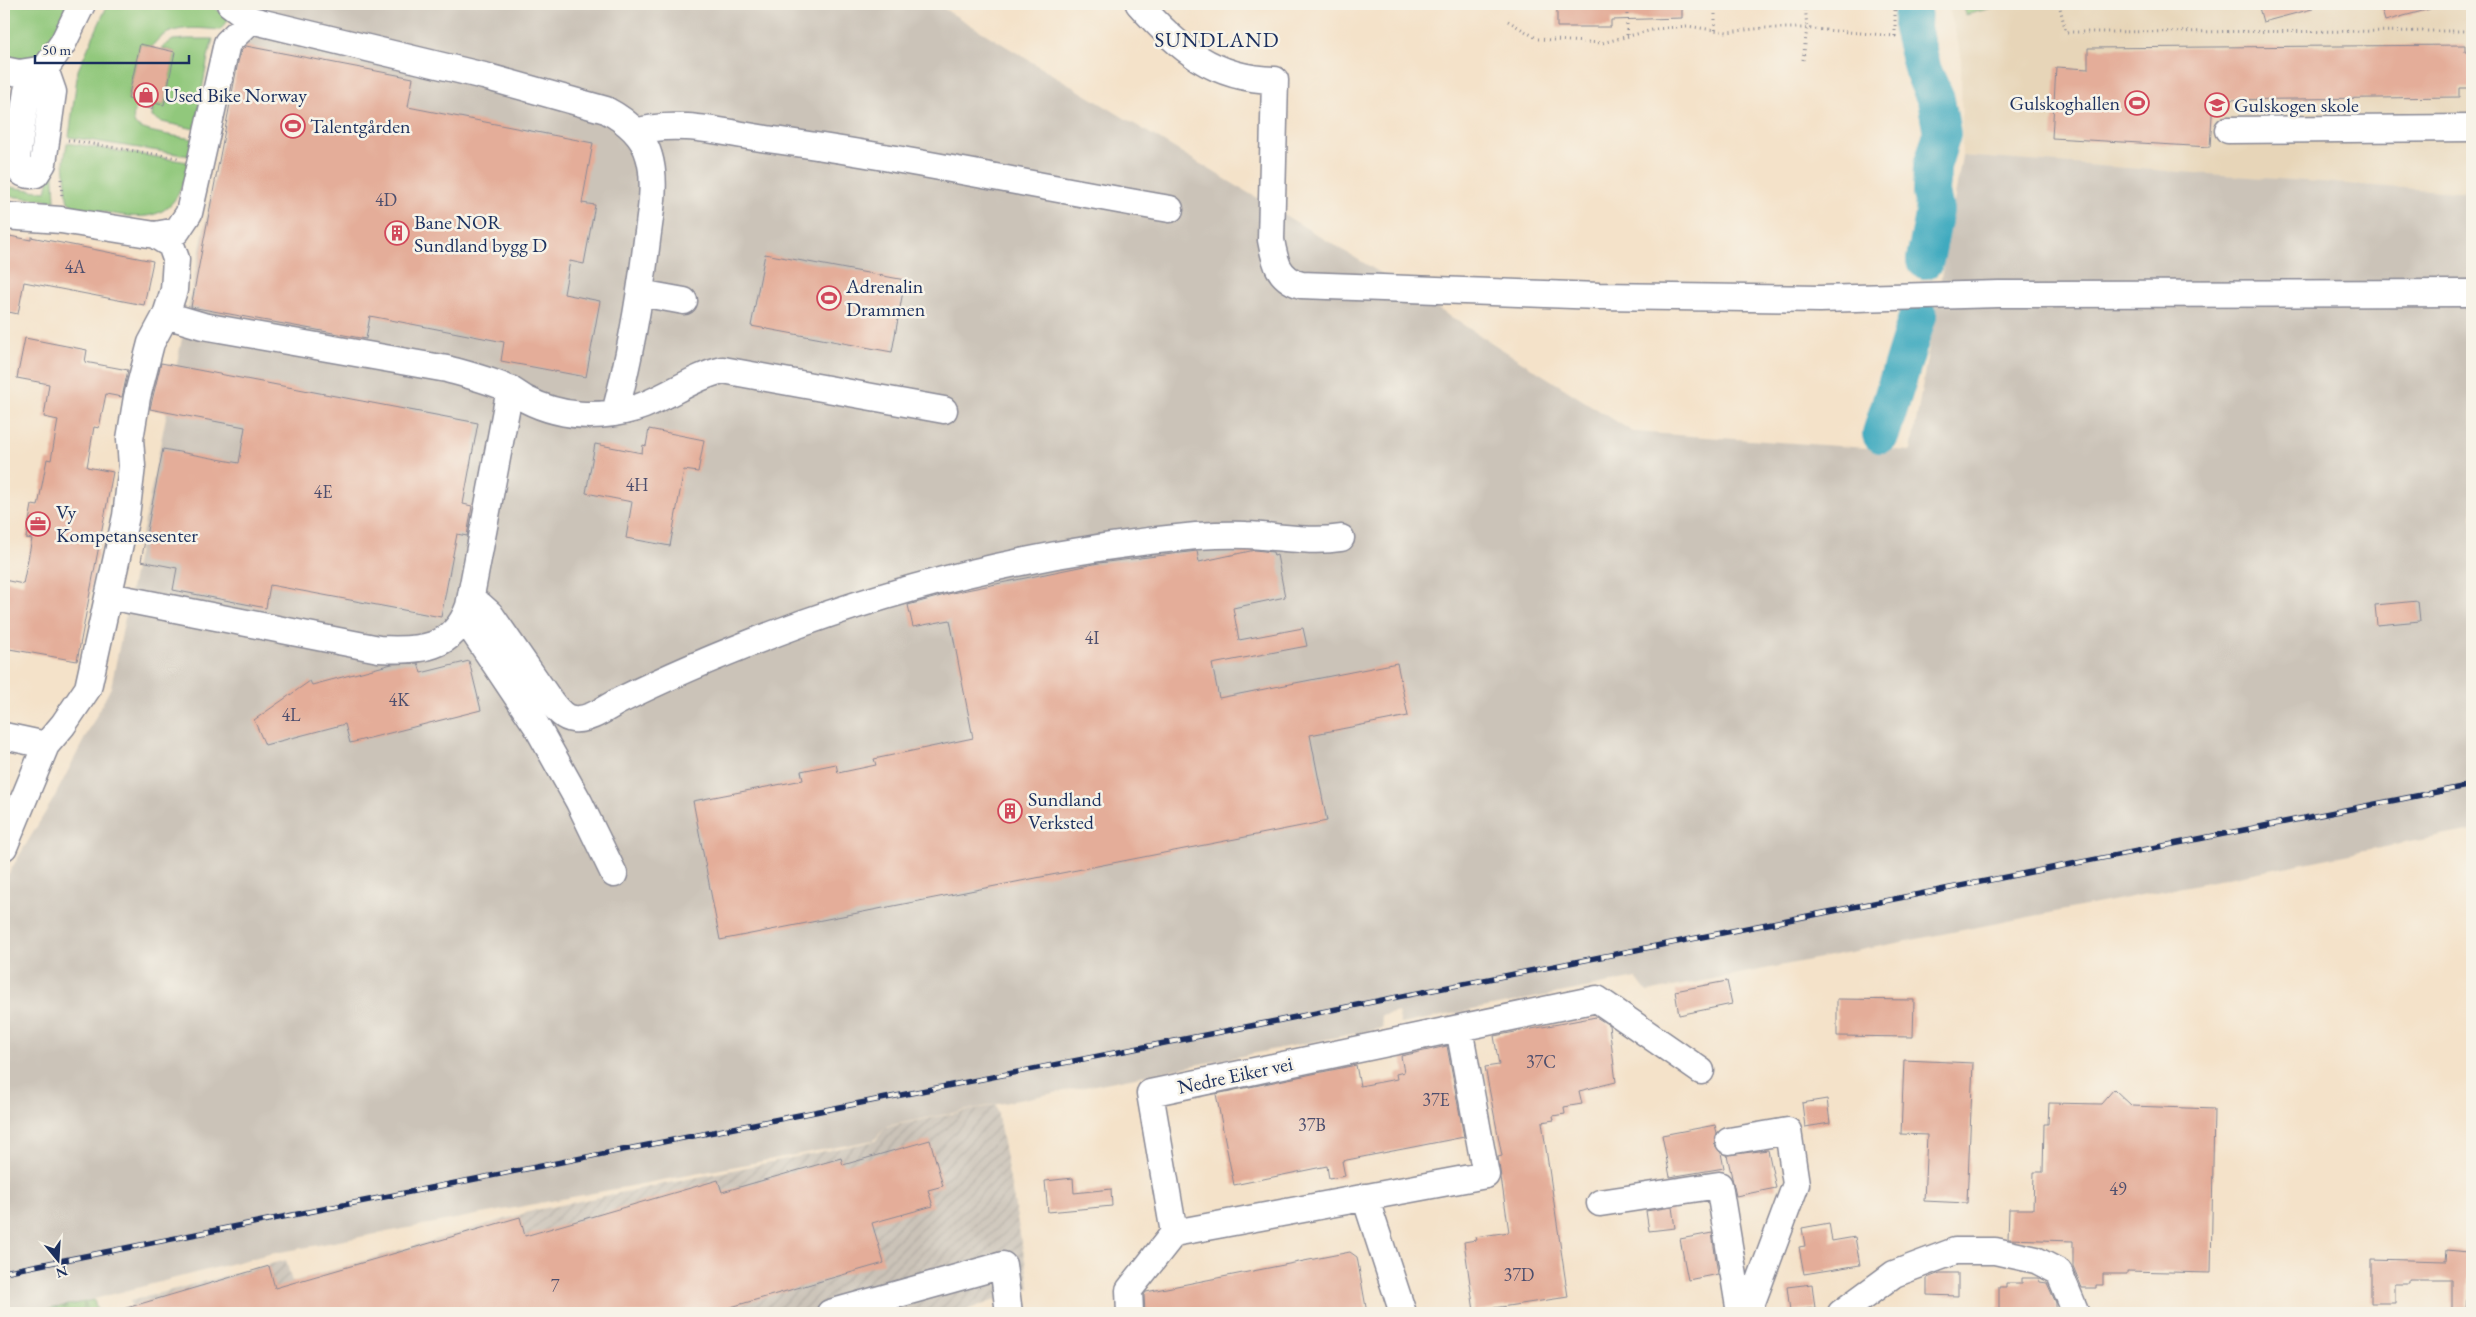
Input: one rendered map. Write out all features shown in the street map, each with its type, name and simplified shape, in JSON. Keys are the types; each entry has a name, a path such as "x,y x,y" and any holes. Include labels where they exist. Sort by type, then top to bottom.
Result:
{"street":[{"path":"4,70 18,73 45,69 63,43 82,4"},
{"path":"230,4 251,20 484,76 606,110 623,120 636,132 649,156 651,179 650,220 640,293 615,413"},
{"path":"1139,4 1176,42 1216,70 1244,78 1275,80 1271,240 1274,257 1281,273 1290,282 1301,285 1599,296 1820,299 1999,294 2472,293"},
{"path":"155,236 177,231 189,213 227,43 251,20"},
{"path":"636,132 649,128 690,128 847,149 1170,209"},
{"path":"2228,130 2472,128"},
{"path":"4,216 61,220 155,236 171,245 176,259 174,290 166,315 151,343 137,398 130,439 132,466 126,516 88,688 63,725 46,745 4,847"},
{"path":"640,293 684,301"},
{"path":"166,315 203,326 447,369 510,389 548,409 570,414 595,416 615,413 663,397 706,374 723,370 944,410"},
{"path":"109,596 379,648 406,650 428,648 443,641 455,632 467,610 510,389"},
{"path":"467,610 480,605 490,614 561,714 572,719 587,718 656,682 729,650 867,600 948,578 1107,547 1198,536 1245,535 1307,540 1341,538"},
{"path":"467,610 536,725 581,805 614,874"},
{"path":"4,736 46,745"},
{"name":"Nedre Eiker vei","path":"1174,1233 1150,1093 1597,999 1700,1071"},
{"path":"1130,1313 1128,1290 1174,1233 1486,1175 1459,1028"},
{"path":"1729,1142 1788,1131 1796,1184 1748,1313"},
{"path":"1600,1204 1719,1185 1740,1313"},
{"path":"1365,1197 1403,1313"},
{"path":"1841,1313 1894,1274 1955,1251 1995,1250 2036,1260 2059,1272 2076,1313"},
{"path":"830,1313 1003,1266 1009,1313"}],"path":[{"path":"1626,4 1627,37"},
{"path":"1715,4 1715,30"},
{"path":"1802,60 1807,28 1805,4"},
{"path":"1508,21 1538,39 1602,43 1656,29 1687,26 1727,32 1764,28 1807,28 1895,36 1895,4"},
{"path":"2059,4 2066,32 2472,31"},
{"path":"60,139 201,162"}],"shaded area":[{"path":"250,4 936,4 1397,283 1633,432 1911,451 1962,156 2472,193 2472,830 1647,992 1636,978 1401,1024 1398,1012 1381,1016 1383,1028 887,1126 874,1140 265,1255 94,1299 22,1313 4,1313 4,881 54,798 111,687"},
{"name":"Gulskogen skole","path":"1948,4 2472,4 2472,193 1962,156 1961,54"},
{"path":"996,1105 1030,1288 958,1313 133,1313 130,1301 286,1260 292,1282 536,1210 875,1141 886,1127"}],"green space":[{"path":"4,4 67,4 46,46 29,58 4,62"},
{"path":"108,4 208,4 230,18 220,30 183,29 165,34 152,47 140,44 128,98 137,101 134,122 138,127 162,134 193,139 190,156 69,137 78,70"},
{"path":"1963,4 2005,4 1966,15"},
{"path":"213,39 195,129 162,122 152,117 153,103 164,105 175,52 161,48 173,40"},
{"path":"67,143 188,162 182,186 173,202 161,212 147,216 113,214 74,206 68,202 67,198 64,161"},
{"path":"53,158 55,201 8,196 5,194 9,187 46,192"},
{"path":"94,1300 98,1313 27,1313"}],"building":[{"path":"1557,4 1682,4 1682,18 1611,20 1611,27 1557,27"},
{"path":"2258,4 2312,4 2312,9 2263,22"},
{"path":"2380,4 2429,4 2430,9 2385,21"},
{"path":"140,44 175,52 164,105 153,103 152,109 136,106 137,101 128,99"},
{"path":"2465,45 2465,52 2472,52 2472,88 2459,88 2459,97 2213,100 2210,147 2052,138 2056,67 2088,69 2088,48"},
{"name":"Bane NOR Sundland bygg D","path":"246,46 413,78 408,107 593,143 582,203 595,205 584,264 570,261 564,294 600,301 586,377 501,361 504,342 370,316 366,339 191,307 238,62 241,51"},
{"path":"4,235 31,240 31,237 153,261 144,305 24,282 18,314 4,311"},
{"name":"Adrenalin Drammen","path":"765,254 905,280 892,352 751,326"},
{"path":"25,338 87,350 85,362 128,370 122,397 106,394 99,428 94,427 87,467 113,472 77,661 4,648 4,580 23,584 32,539 26,538 32,505 38,506 47,459 51,460 58,420 44,417 49,384 17,378"},
{"path":"161,363 478,423 463,504 472,506 467,536 457,534 441,617 270,585 266,608 173,590 177,568 141,561 163,449 239,463 245,427 150,409"},
{"path":"649,429 704,440 698,472 684,470 670,546 626,538 632,502 586,493 595,444 642,453 643,445 646,446"},
{"name":"Sundland Verksted","path":"1255,550 1273,552 1274,556 1277,555 1285,597 1233,608 1239,640 1303,628 1307,646 1212,664 1219,698 1397,663 1408,716 1310,735 1327,821 720,940 693,801 803,780 801,771 836,764 838,773 876,765 874,759 973,738 950,620 913,627 908,605 952,593 1099,563 1197,551 1199,562"},
{"path":"2418,601 2420,621 2377,625 2375,605"},
{"path":"469,661 481,710 350,743 345,724 265,745 254,720 310,681 312,685 392,664 418,663 421,673"},
{"path":"1727,981 1732,1004 1679,1015 1675,991"},
{"path":"1837,999 1914,1000 1913,1037 1837,1036"},
{"path":"1596,1017 1609,1025 1616,1082 1579,1091 1582,1104 1564,1107 1565,1114 1553,1116 1554,1120 1542,1122 1568,1297 1474,1311 1464,1242 1476,1240 1475,1237 1509,1232 1498,1157 1502,1156 1485,1067 1499,1065 1494,1036"},
{"path":"1447,1046 1464,1137 1342,1161 1345,1176 1329,1179 1327,1166 1234,1185 1216,1094 1356,1065 1360,1086 1397,1079 1396,1074 1404,1072 1401,1056"},
{"path":"1904,1060 1973,1063 1967,1203 1924,1201 1927,1135 1901,1134"},
{"path":"2114,1089 2132,1106 2214,1109 2211,1273 2127,1271 2127,1274 2103,1274 2103,1285 2096,1285 2096,1288 2082,1288 2073,1266 2073,1241 2008,1239 2009,1209 2033,1209 2034,1172 2043,1172 2044,1124 2048,1124 2049,1103 2101,1104"},
{"path":"1827,1099 1830,1123 1805,1127 1802,1103"},
{"path":"1715,1125 1717,1133 1714,1144 1721,1153 1724,1168 1670,1177 1662,1135"},
{"path":"930,1140 943,1186 928,1190 933,1206 872,1223 884,1263 724,1309 725,1313 124,1313 123,1309 269,1266 275,1288 520,1217 525,1236 718,1180 722,1192 841,1158 843,1165"},
{"path":"1768,1150 1776,1188 1736,1196 1727,1155"},
{"path":"1073,1178 1074,1193 1111,1189 1112,1206 1048,1212 1045,1181"},
{"path":"1672,1207 1675,1228 1649,1231 1646,1211"},
{"path":"1829,1223 1832,1241 1855,1237 1860,1265 1804,1274 1799,1247 1805,1246 1802,1228"},
{"path":"1712,1233 1718,1274 1688,1280 1680,1239"},
{"path":"2447,1250 2468,1252 2466,1313 2452,1313 2452,1280 2409,1280 2409,1283 2395,1283 2395,1303 2371,1303 2371,1259 2446,1261"},
{"path":"1350,1252 1357,1257 1367,1313 1145,1313 1144,1295 1146,1292"},
{"path":"1940,1273 1958,1273 1958,1296 1927,1295 1927,1278"},
{"path":"2022,1278 2038,1278 2040,1282 2047,1283 2056,1303 2056,1313 2006,1313 2006,1311 1999,1311 1999,1287 2006,1287 2006,1283 2022,1283"},
{"path":"1812,1284 1815,1308 1790,1311 1787,1287"}],"waterway":[{"path":"1913,4 1912,28 1923,71 1936,100 1942,134 1932,166 1931,193 1935,210 1925,260"},
{"path":"1881,434 1918,315"}],"railway":[{"path":"4,1272 2472,785"}],"place":[{"name":"Used Bike Norway","path":"146,95"},
{"name":"Gulskoghallen","path":"2137,103"},
{"name":"Gulskogen skole","path":"2217,105"},
{"name":"Talentgården","path":"293,126"},
{"name":"Bane NOR Sundland bygg D","path":"397,233"},
{"name":"Adrenalin Drammen","path":"829,298"},
{"name":"Vy Kompetansesenter","path":"38,524"},
{"name":"Sundland Verksted","path":"1010,811"}],"district":[{"name":"SUNDLAND","path":"1217,40"}]}
